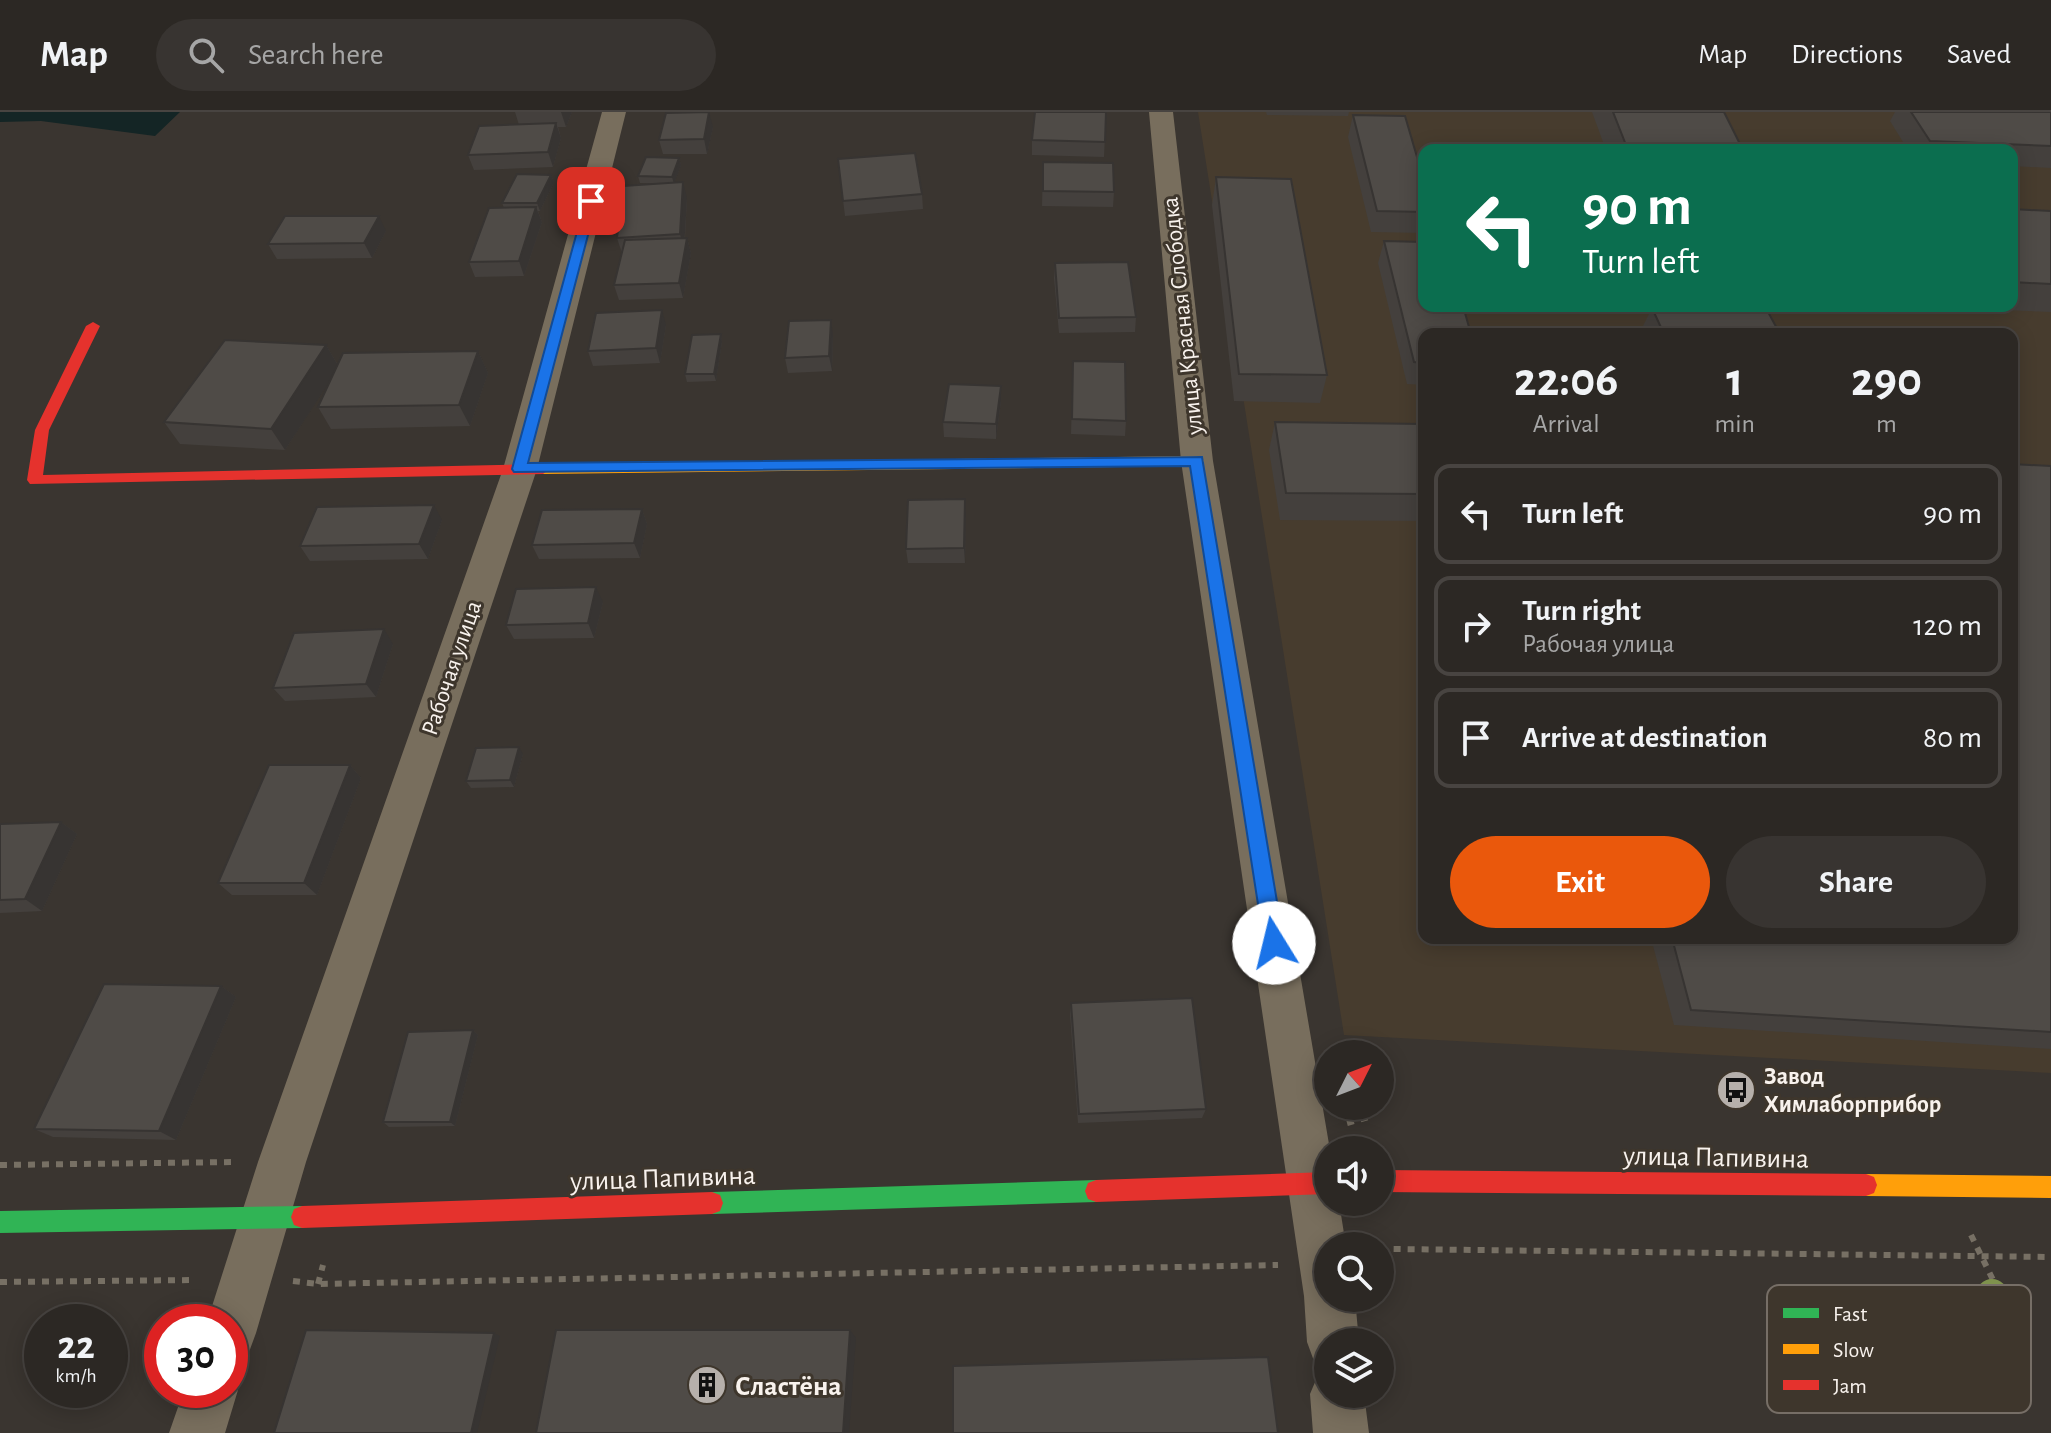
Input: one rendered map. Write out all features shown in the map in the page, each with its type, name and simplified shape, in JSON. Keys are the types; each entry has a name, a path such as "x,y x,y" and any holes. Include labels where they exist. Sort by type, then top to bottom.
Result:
{"main road":[{"path":"93,326 42,430 35,480 520,469 1197,461"},
{"name":"улица Папивина","path":"1394,1181 2051,1187"},
{"name":"улица Папивина","path":"0,1222 266,1218 1314,1183"}],"street":[{"name":"Рабочая улица","path":"239,1304 287,1147 520,469 614,112"},
{"name":"улица Красная Слободка","path":"1161,112 1197,461 1302,1134 1314,1165"},
{"path":"197,1433 205,1408"},
{"path":"1338,1408 1341,1433"}],"path":[{"path":"1948,1186 1995,1285"},
{"path":"1394,1249 2051,1257"},
{"path":"0,1282 248,1277 318,1284 1314,1285"}],"shaded area":[{"path":"0,112 180,112 155,136 41,121 0,122"},
{"path":"1198,112 2051,112 2051,1073 1344,1035"}],"building":[{"path":"709,112 704,139 659,140 666,113"},
{"path":"1035,112 1106,112 1105,142 1032,140"},
{"path":"1613,112 1724,112 1740,144 1626,144"},
{"path":"1911,112 2051,112 2051,146 1930,141"},
{"path":"1353,115 1405,116 1418,160 1418,212 1377,211"},
{"path":"556,123 548,152 468,155 479,126"},
{"path":"915,153 922,194 843,201 838,159"},
{"path":"646,157 679,158 672,177 638,176"},
{"path":"1043,162 1113,163 1114,192 1043,191"},
{"path":"517,174 551,175 537,203 502,203"},
{"path":"1216,177 1291,179 1327,375 1239,374"},
{"path":"683,182 680,234 617,238 623,186"},
{"path":"536,207 519,261 469,262 489,208"},
{"path":"2018,209 2051,211 2051,284 2018,282"},
{"path":"285,216 379,216 364,243 268,244"},
{"path":"687,238 679,283 614,285 625,240"},
{"path":"1384,241 1418,242 1418,312 1465,312 1469,328 1418,328 1418,362 1414,362"},
{"path":"1128,262 1136,317 1059,318 1055,263"},
{"path":"662,310 656,348 588,351 596,313"},
{"path":"1654,312 1768,312 1777,328 1661,328"},
{"path":"831,320 829,356 785,358 789,321"},
{"path":"721,334 714,374 685,374 692,335"},
{"path":"225,340 326,345 271,429 164,422"},
{"path":"478,351 459,405 318,407 343,353"},
{"path":"1073,361 1125,362 1126,421 1072,419"},
{"path":"949,384 1001,386 996,424 943,422"},
{"path":"1275,422 1418,424 1418,494 1286,493"},
{"path":"2018,464 2051,466 2051,1032 1691,1010 1674,944 2018,944"},
{"path":"965,499 964,548 906,549 908,500"},
{"path":"434,505 419,544 300,546 317,507"},
{"path":"642,509 634,543 532,545 542,510"},
{"path":"596,587 588,623 506,625 516,589"},
{"path":"384,629 366,684 273,688 294,633"},
{"path":"519,747 510,780 466,781 476,748"},
{"path":"269,765 350,765 304,883 218,883"},
{"path":"61,822 25,899 0,900 0,824"},
{"path":"104,984 221,986 159,1131 34,1129"},
{"path":"1192,998 1206,1109 1079,1114 1071,1003"},
{"path":"473,1030 450,1122 383,1122 408,1032"},
{"path":"306,1330 494,1333 471,1433 274,1433"},
{"name":"Сластёна","path":"556,1330 850,1330 843,1433 536,1433"},
{"path":"1268,1357 1278,1433 953,1433 953,1366"}],"traffic: fast":[{"path":"712,1203 1096,1191"},
{"path":"0,1222 302,1217"}],"traffic: slow":[{"path":"543,469 1197,461"},
{"path":"1866,1185 2051,1187"}],"traffic: jam":[{"path":"93,326 42,430 35,480 543,469"},
{"path":"1394,1181 1866,1185"},
{"path":"1096,1191 1314,1183"},
{"path":"302,1217 712,1203"}],"place":[{"name":"Завод Химлаборприбор","path":"1736,1090"},
{"name":"Сластёна","path":"707,1385"}],"route":[{"path":"591,201 520,469 1197,461 1274,943"}]}
